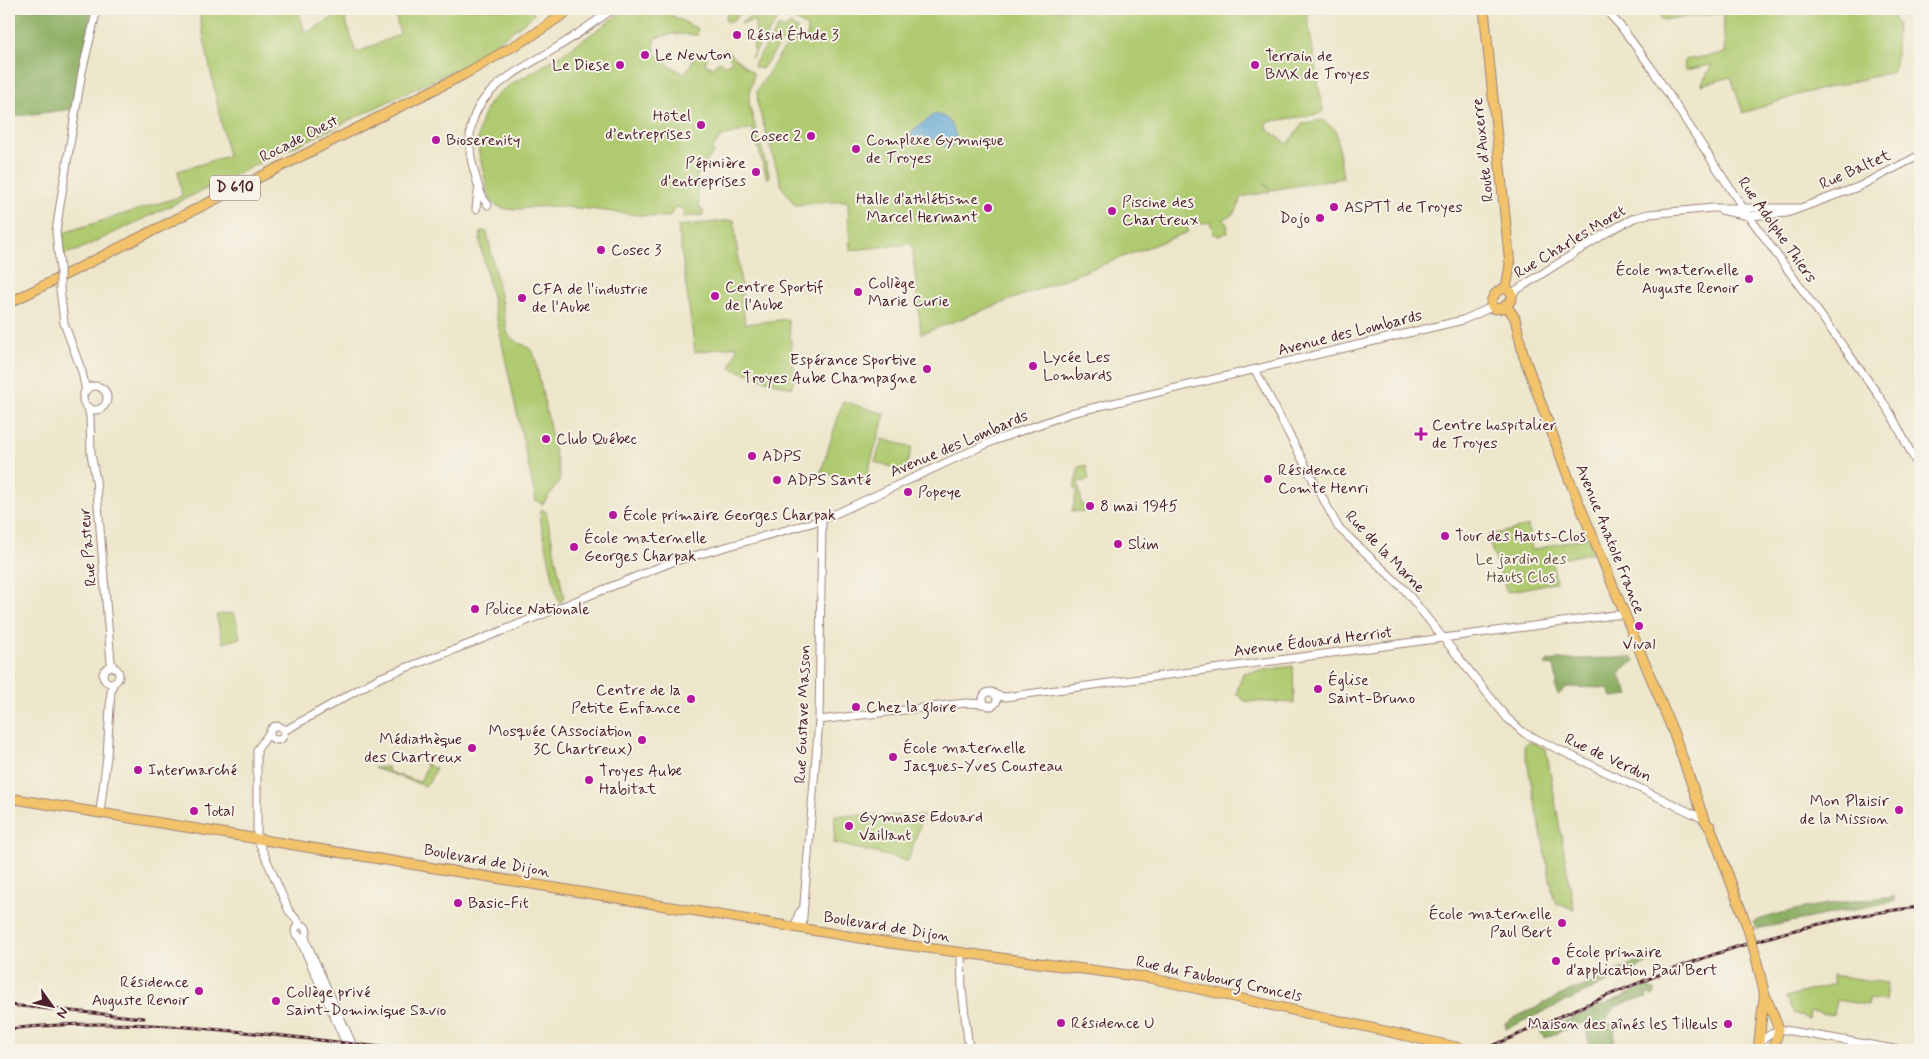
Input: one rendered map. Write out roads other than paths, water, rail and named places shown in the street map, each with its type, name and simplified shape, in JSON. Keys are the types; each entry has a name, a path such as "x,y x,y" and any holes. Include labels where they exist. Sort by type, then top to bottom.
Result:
{"main road":[{"name":"Rocade Ouest","path":"9,303 463,75 534,35 571,9"},
{"name":"Route d'Auxerre","path":"1484,9 1510,265 1509,290"},
{"path":"1501,289 1509,290 1512,299 1506,305 1497,310 1492,306 1492,298 1501,289"},
{"name":"Avenue Anatole France","path":"1506,305 1515,318 1526,365 1569,478 1711,830 1747,926 1764,992 1779,1029"},
{"name":"Boulevard de Dijon","path":"9,798 961,954"},
{"name":"Rue du Faubourg Croncels","path":"961,954 1150,978 1465,1049"},
{"path":"1762,1042 1764,992"},
{"path":"1774,1046 1779,1029"}],"street":[{"path":"82,372 106,392 107,399 105,405 99,409 88,407 84,401 86,391 82,372 64,323 56,232 75,115 96,9"},
{"path":"488,205 481,195 477,182 471,153 470,135 474,116 484,98 501,81 559,47 612,9"},
{"name":"Rue Adolphe Thiers","path":"1605,9 1622,28 1659,80 1748,216 1886,407 1920,470"},
{"name":"Rue Baltet","path":"1748,216 1774,215 1801,208 1858,187 1920,155"},
{"path":"476,209 478,202 477,182"},
{"name":"Rue Charles Moret","path":"1509,290 1626,221 1650,214 1701,209 1743,208"},
{"name":"Rue Baltet","path":"1743,208 1801,208"},
{"name":"Rue Charles Moret","path":"1701,209 1748,216"},
{"name":"Avenue des Lombards","path":"284,728 379,678 478,641 672,562 822,520 1029,427 1071,414 1463,320 1492,306"},
{"name":"Rue de la Marne","path":"1255,370 1338,526 1404,589 1507,718 1524,733"},
{"path":"86,391 98,386"},
{"name":"Rue Pasteur","path":"88,407 91,430 90,454 96,480 111,666"},
{"name":"Rue Pasteur","path":"91,430 99,409"},
{"name":"Rue Gustave Masson","path":"798,928 799,912 802,910 819,720 822,520"},
{"name":"Avenue Édouard Herriot","path":"995,695 1005,697 1624,615"},
{"path":"100,812 107,756 111,691 110,682 103,674 111,666 119,675 110,682"},
{"path":"819,720 965,702 994,704 995,695 990,692 965,702"},
{"path":"984,694 982,698 985,704"},
{"name":"Avenue Édouard Herriot","path":"994,704 1005,697"},
{"path":"270,736 282,739 284,728 274,726 270,736 259,746 257,758 257,838 289,911 355,1050"},
{"name":"Rue de Verdun","path":"1524,733 1681,807 1704,815"},
{"path":"300,931 349,1050"},
{"path":"961,954 962,989 969,1050"},
{"path":"1762,1042 1779,1029 1900,1050"},
{"path":"1762,1042 1772,1037 1774,1046"}],"water":[{"path":"933,114 949,120 956,136 952,146 943,146 937,139 916,140 910,135 915,128 928,120"}],"railway":[{"path":"1483,1050 1643,981 1749,943 1861,915 1920,907"},
{"path":"9,1005 144,1018"},
{"path":"9,1029 59,1025 158,1025 258,1033 407,1050"}],"place":[{"name":"Résid Étude 3","path":"737,35"},
{"name":"Le Newton","path":"645,55"},
{"name":"Le Diese","path":"620,65"},
{"name":"Terrain de BMX de Troyes","path":"1255,65"},
{"name":"Hôtel d’entreprises","path":"701,125"},
{"name":"Cosec 2","path":"811,136"},
{"name":"Bioserenity","path":"436,140"},
{"name":"Complexe Gymnique de Troyes","path":"856,149"},
{"name":"Pépinière d'entreprises","path":"756,172"},
{"name":"ASPTT de Troyes","path":"1334,207"},
{"name":"Halle d'athlétisme Marcel Hermant","path":"988,208"},
{"name":"Piscine des Chartreux","path":"1112,211"},
{"name":"Dojo","path":"1320,218"},
{"name":"Cosec 3","path":"601,250"},
{"name":"École maternelle Auguste Renoir","path":"1749,279"},
{"name":"Collège Marie Curie","path":"858,292"},
{"name":"Centre Sportif de l'Aube","path":"715,296"},
{"name":"CFA de l'industrie de l'Aube","path":"522,298"},
{"name":"Lycée Les Lombards","path":"1033,366"},
{"name":"Espérance Sportive Troyes Aube Champagne","path":"927,369"},
{"name":"Centre hospitalier de Troyes","path":"1421,434"},
{"name":"Club Québec","path":"546,439"},
{"name":"ADPS","path":"752,456"},
{"name":"Résidence Comte Henri","path":"1268,479"},
{"name":"ADPS Santé","path":"777,480"},
{"name":"Popeye","path":"908,492"},
{"name":"8 mai 1945","path":"1090,506"},
{"name":"École primaire Georges Charpak","path":"613,515"},
{"name":"Tour des Hauts-Clos","path":"1445,536"},
{"name":"Slim","path":"1118,544"},
{"name":"École maternelle Georges Charpak","path":"574,547"},
{"name":"Police Nationale","path":"475,609"},
{"name":"Vival","path":"1639,626"},
{"name":"Église Saint-Bruno","path":"1318,689"},
{"name":"Centre de la Petite Enfance","path":"691,699"},
{"name":"Chez la gloire","path":"856,707"},
{"name":"Mosquée (Association 3C Chartreux)","path":"642,740"},
{"name":"Médiathèque des Chartreux","path":"472,748"},
{"name":"École maternelle Jacques-Yves Cousteau","path":"893,757"},
{"name":"Intermarché","path":"138,770"},
{"name":"Troyes Aube Habitat","path":"589,780"},
{"name":"Mon Plaisir de la Mission","path":"1899,810"},
{"name":"Total","path":"194,811"},
{"name":"Gymnase Edouard Vaillant","path":"849,826"},
{"name":"Basic-Fit","path":"458,903"},
{"name":"École maternelle Paul Bert","path":"1562,923"},
{"name":"École primaire d'application Paul Bert","path":"1556,961"},
{"name":"Résidence Auguste Renoir","path":"199,991"},
{"name":"Collège privé Saint-Dominique Savio","path":"276,1001"},
{"name":"Résidence U","path":"1061,1023"},
{"name":"Maison des aînés les Tilleuls","path":"1728,1024"}],"park label":[{"name":"Le jardin des Hauts Clos","path":"1521,568"}]}
